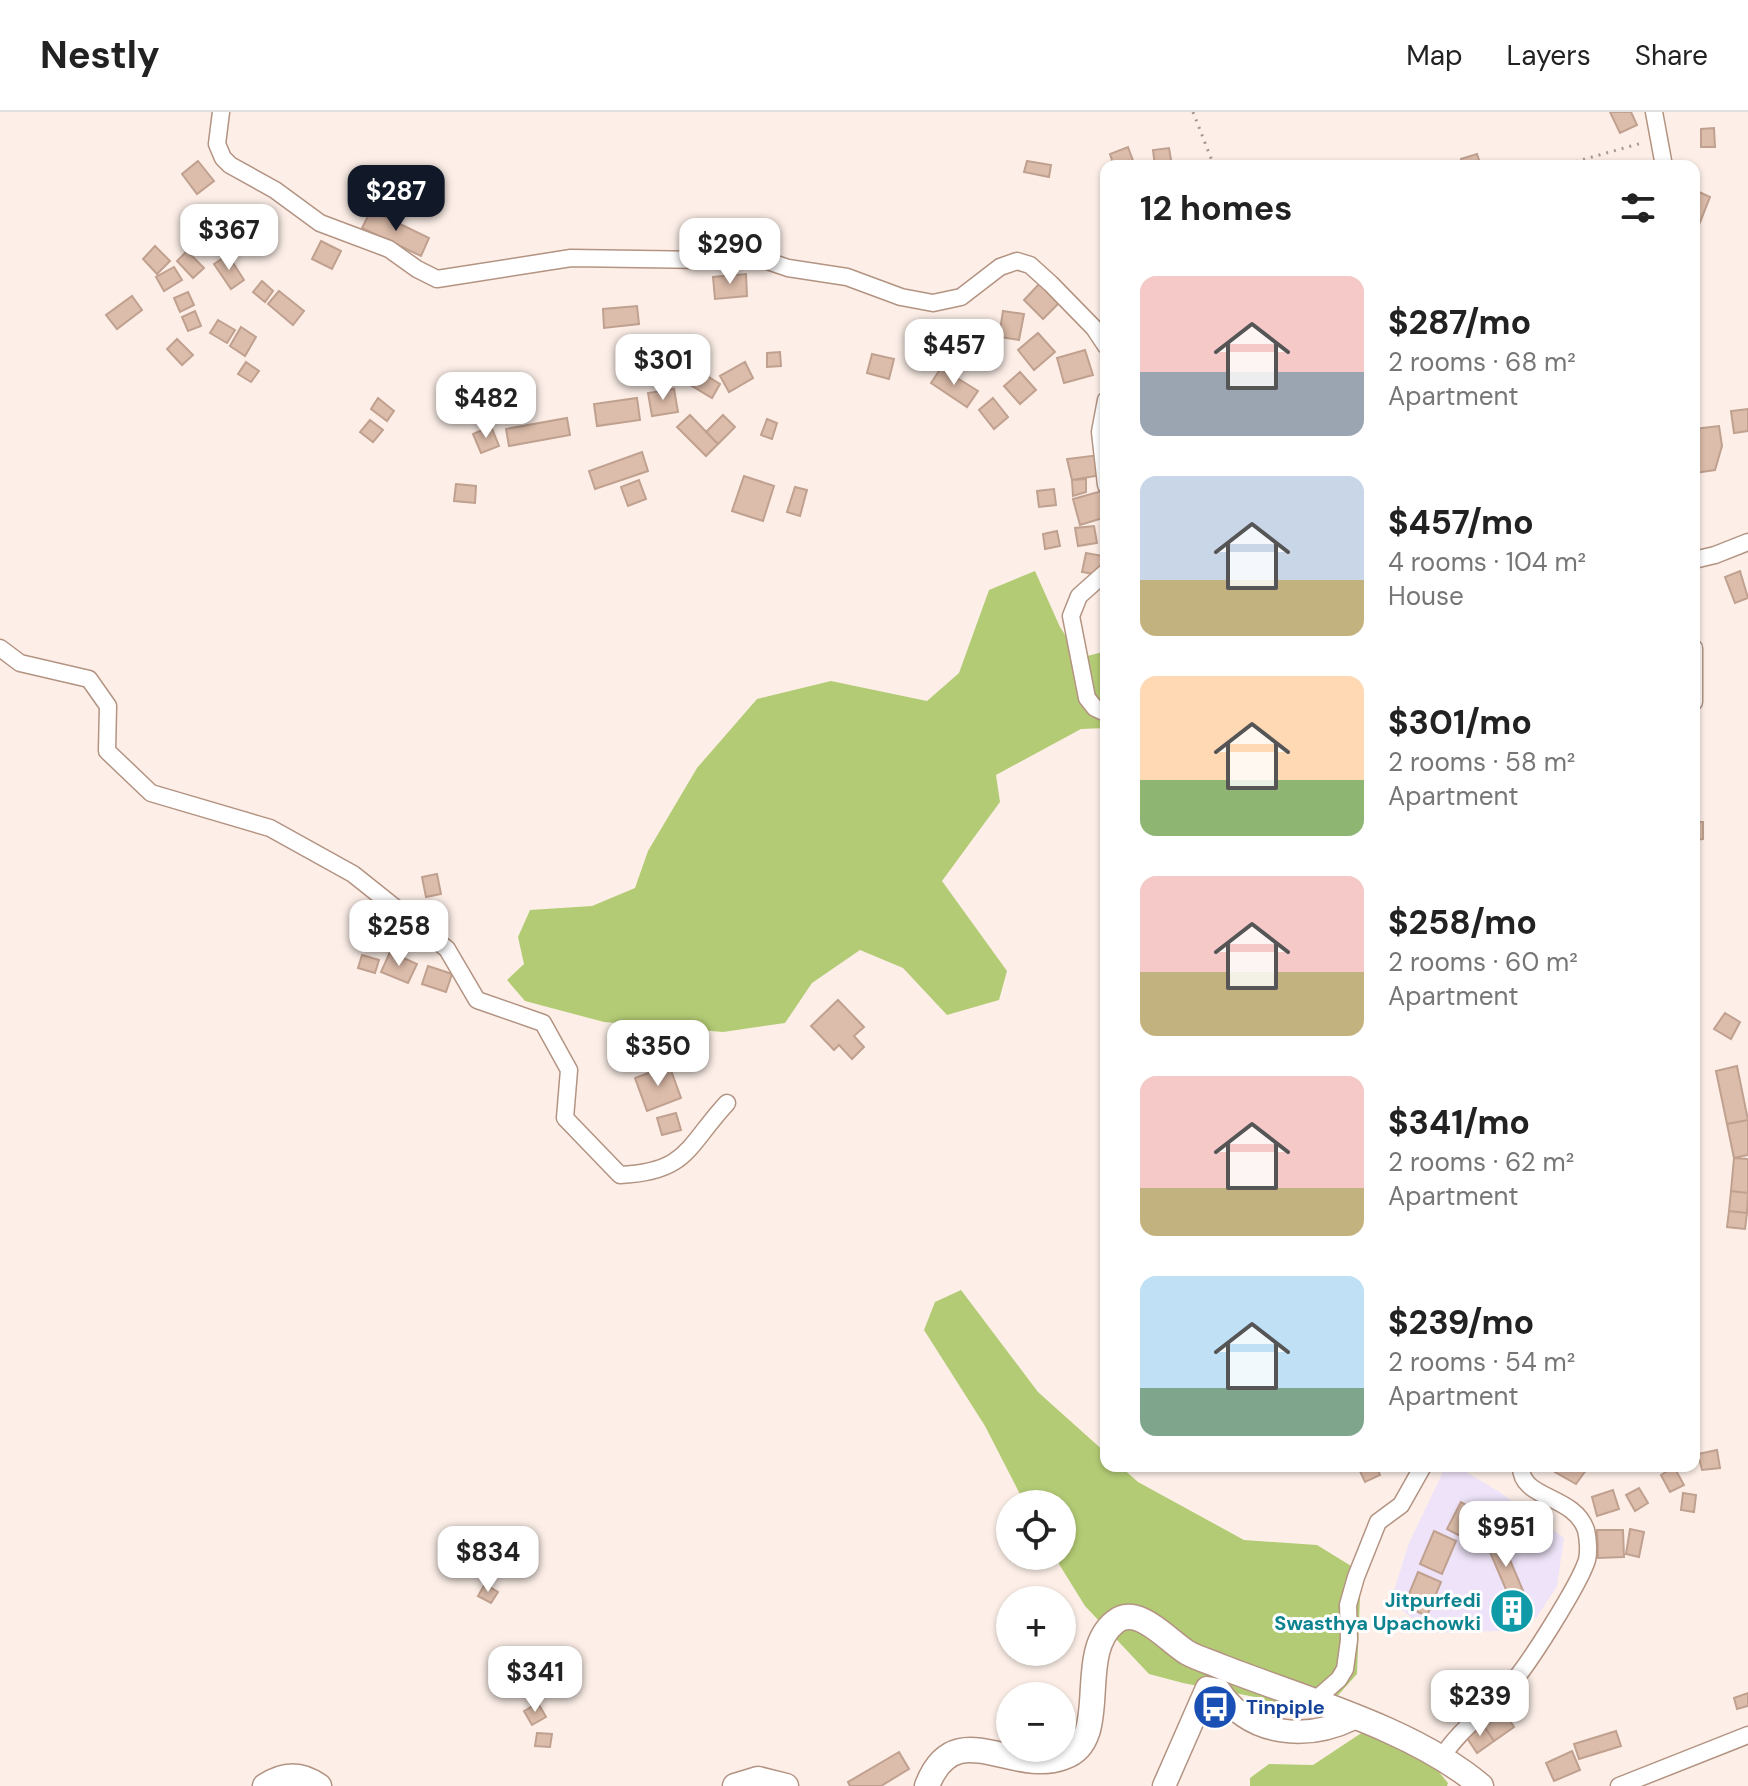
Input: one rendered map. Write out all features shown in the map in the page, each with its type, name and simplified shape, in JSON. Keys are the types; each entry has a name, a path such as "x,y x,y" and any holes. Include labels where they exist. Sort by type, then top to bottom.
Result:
{"main road":[{"path":"927,1786 938,1762 960,1750 979,1749 1035,1762 1061,1758 1074,1752 1083,1741 1090,1720 1096,1648 1106,1631 1119,1619 1139,1621 1169,1638 1187,1653 1354,1718 1442,1757 1481,1786"},
{"path":"265,1786 275,1779 291,1776 305,1778 319,1786"},
{"path":"735,1786 758,1779 786,1786"}],"street":[{"path":"221,112 218,151 230,165 275,190 320,223 389,249 437,279 562,259 706,260 741,252 788,268 847,277 901,297 933,303 961,297 1000,267 1017,261 1030,265 1051,284 1100,337"},
{"path":"1654,112 1663,160"},
{"path":"1700,559 1748,542"},
{"path":"1100,577 1079,596 1071,616 1087,698 1100,710"},
{"path":"0,648 20,663 89,679 108,706 107,751 151,793 270,828 353,874 447,949 477,1000 543,1023 569,1070 565,1118 620,1175 649,1174 681,1160 727,1103"},
{"path":"1313,1702 1339,1679 1345,1669 1349,1596 1378,1522 1401,1505 1420,1472"},
{"path":"1442,1757 1454,1737 1511,1685 1587,1559 1587,1534 1580,1514 1563,1502 1526,1485 1521,1472"},
{"path":"1164,1786 1207,1688 1219,1690 1241,1714 1261,1727 1284,1733 1332,1729 1354,1718"},
{"path":"1619,1786 1748,1735"}],"path":[{"path":"1193,112 1212,160"},
{"path":"1581,160 1645,142 1662,145"}],"shaded area":[{"path":"1443,1472 1466,1472 1564,1538 1557,1586 1537,1617 1501,1631 1429,1633 1391,1600 1409,1543"}],"green space":[{"path":"1035,571 1060,627 1080,658 1100,653 1100,728 1081,729 996,775 1000,802 942,881 1007,971 999,1000 947,1015 903,968 860,950 812,983 785,1023 723,1032 604,1022 525,1001 507,980 524,964 518,937 530,910 592,906 635,888 648,851 697,768 757,699 831,681 927,701 959,673 989,590"},
{"path":"961,1290 1038,1392 1100,1448 1100,1472 1127,1472 1138,1482 1244,1540 1317,1545 1361,1572 1357,1674 1332,1702 1289,1709 1255,1697 1149,1674 1085,1606 1076,1586 1073,1586 1063,1570 1076,1570 1076,1490 1018,1490 985,1426 924,1330 935,1302"},
{"path":"1366,1730 1410,1737 1448,1783 1447,1786 1250,1786 1250,1778 1269,1764 1313,1765"}],"building":[{"path":"1610,112 1631,112 1637,125 1620,133"},
{"path":"1714,128 1715,147 1701,147 1701,129"},
{"path":"1128,147 1133,160 1112,160 1110,154"},
{"path":"1169,148 1171,160 1154,160 1153,150"},
{"path":"1477,154 1479,160 1461,160"},
{"path":"198,161 214,181 197,194 182,174"},
{"path":"1027,161 1051,165 1049,177 1024,172"},
{"path":"1700,192 1710,197 1700,222"},
{"path":"371,210 429,238 421,256 362,228"},
{"path":"321,241 341,251 332,269 312,259"},
{"path":"155,246 170,261 157,274 143,259"},
{"path":"187,251 204,268 193,278 177,261"},
{"path":"228,255 244,280 231,289 214,264"},
{"path":"174,267 182,280 164,291 156,277"},
{"path":"746,274 747,296 715,299 713,277"},
{"path":"262,281 273,291 265,302 253,292"},
{"path":"1042,281 1062,300 1043,319 1024,300"},
{"path":"279,291 304,311 293,325 268,304"},
{"path":"188,292 194,305 180,312 174,298"},
{"path":"132,296 142,310 117,329 106,315"},
{"path":"637,306 639,324 604,328 603,309"},
{"path":"195,311 201,326 188,331 182,317"},
{"path":"1003,311 1024,314 1019,340 999,337"},
{"path":"218,320 235,330 227,343 210,333"},
{"path":"965,321 986,321 985,335 965,335"},
{"path":"241,327 256,337 245,356 230,346"},
{"path":"1038,333 1055,352 1034,370 1018,350"},
{"path":"177,339 193,355 182,365 167,349"},
{"path":"1085,350 1093,375 1064,383 1057,358"},
{"path":"780,352 781,366 767,367 767,353"},
{"path":"872,354 894,359 889,379 867,373"},
{"path":"246,362 259,371 251,382 238,374"},
{"path":"745,362 753,378 729,392 720,376"},
{"path":"686,364 696,369 689,380 679,374"},
{"path":"941,368 978,391 967,407 931,383"},
{"path":"696,369 720,384 712,398 687,383"},
{"path":"1020,372 1036,390 1020,404 1004,386"},
{"path":"674,389 678,412 652,416 648,393"},
{"path":"378,398 394,411 387,421 371,409"},
{"path":"637,398 640,420 597,426 594,404"},
{"path":"993,398 1008,417 994,429 979,410"},
{"path":"1748,409 1748,431 1734,433 1731,411"},
{"path":"690,415 718,444 706,456 677,427"},
{"path":"723,415 735,427 718,444 706,432"},
{"path":"567,418 570,435 509,446 506,429"},
{"path":"767,419 777,423 772,439 761,435"},
{"path":"370,420 383,430 373,442 360,432"},
{"path":"491,426 499,446 481,453 473,434"},
{"path":"1719,426 1722,446 1715,470 1700,472 1700,428"},
{"path":"642,452 648,471 595,489 589,471"},
{"path":"1099,455 1100,475 1072,480 1067,459"},
{"path":"744,476 774,486 763,521 732,511"},
{"path":"1086,479 1086,492 1073,496 1072,480"},
{"path":"639,480 646,499 628,506 621,487"},
{"path":"456,484 476,486 475,503 454,501"},
{"path":"795,487 807,490 800,516 787,512"},
{"path":"1054,489 1056,505 1039,507 1037,491"},
{"path":"1100,492 1100,519 1080,525 1073,499"},
{"path":"1094,526 1097,543 1078,546 1075,528"},
{"path":"1057,531 1060,546 1045,549 1043,534"},
{"path":"1086,553 1100,555 1099,575 1082,572"},
{"path":"1740,571 1748,598 1735,603 1725,577"},
{"path":"1700,822 1703,822 1703,839 1700,839"},
{"path":"437,874 441,894 426,897 422,877"},
{"path":"390,952 417,964 408,983 381,972"},
{"path":"362,955 379,960 375,973 358,968"},
{"path":"428,966 452,974 446,992 422,984"},
{"path":"838,1000 864,1027 854,1036 864,1047 852,1059 839,1045 834,1050 811,1026"},
{"path":"1725,1013 1740,1022 1731,1039 1714,1029"},
{"path":"669,1065 681,1098 647,1111 635,1078"},
{"path":"1737,1066 1748,1120 1727,1124 1716,1071"},
{"path":"676,1113 681,1130 662,1135 657,1118"},
{"path":"1748,1120 1748,1155 1734,1158 1727,1124"},
{"path":"1734,1158 1748,1159 1748,1193 1731,1191"},
{"path":"1731,1191 1748,1193 1747,1213 1729,1211"},
{"path":"1729,1211 1747,1213 1745,1229 1727,1227"},
{"path":"1717,1450 1720,1468 1702,1470 1700,1454"},
{"path":"1360,1472 1379,1472 1380,1475 1365,1482"},
{"path":"1555,1472 1585,1472 1576,1484"},
{"path":"1677,1472 1684,1485 1670,1492 1661,1475"},
{"path":"1639,1488 1648,1503 1635,1511 1626,1495"},
{"path":"1613,1490 1619,1509 1597,1516 1592,1497"},
{"path":"1683,1493 1696,1495 1694,1512 1681,1510"},
{"path":"1461,1502 1495,1521 1481,1547 1447,1529"},
{"path":"1630,1529 1644,1532 1639,1557 1626,1554"},
{"path":"1597,1530 1623,1530 1624,1557 1598,1558"},
{"path":"1434,1531 1456,1541 1442,1574 1420,1564"},
{"path":"1501,1539 1524,1593 1510,1599 1487,1545"},
{"path":"1418,1572 1441,1582 1427,1616 1404,1606"},
{"path":"485,1584 498,1592 491,1603 478,1596"},
{"name":"Jitpurfedi Swasthya Upachowki","path":"1524,1601 1526,1619 1501,1622 1499,1604"},
{"path":"538,1662 541,1675 526,1679 523,1666"},
{"path":"1748,1693 1748,1706 1737,1709 1734,1698"},
{"path":"538,1703 546,1717 532,1725 524,1711"},
{"path":"1502,1709 1514,1727 1494,1741 1482,1723"},
{"path":"1482,1723 1494,1741 1477,1753 1465,1735"},
{"path":"1616,1731 1621,1746 1579,1759 1574,1744"},
{"path":"537,1733 552,1734 550,1747 535,1746"},
{"path":"1572,1751 1580,1770 1554,1781 1546,1763"},
{"path":"899,1752 909,1769 881,1786 850,1786 848,1782"}],"place":[{"name":"Jitpurfedi Swasthya Upachowki","path":"1512,1611"},
{"name":"Tinpiple","path":"1215,1707"}]}
